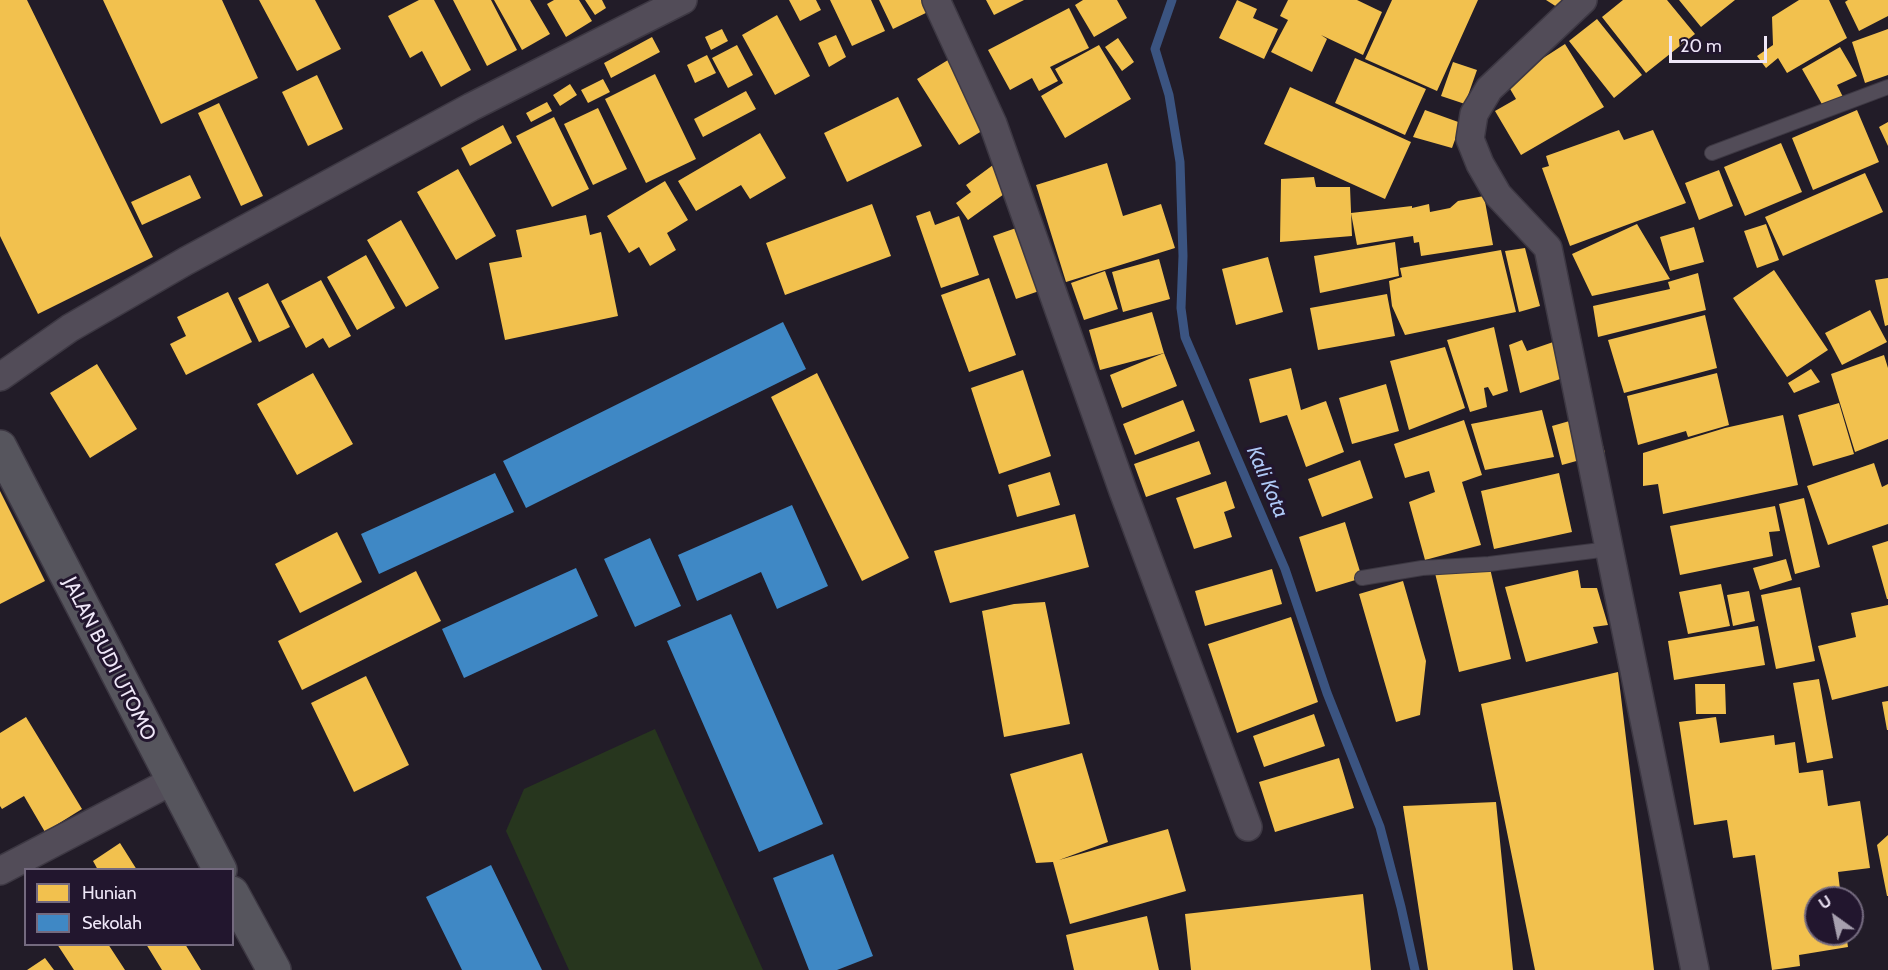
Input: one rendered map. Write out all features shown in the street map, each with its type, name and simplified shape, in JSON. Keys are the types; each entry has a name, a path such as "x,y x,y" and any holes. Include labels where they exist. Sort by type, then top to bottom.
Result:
{"street":[{"path":"0,377 70,328 186,261 471,107 682,0"},
{"path":"936,0 993,124 1122,491 1248,826"},
{"path":"1582,0 1490,89 1474,114 1470,139 1480,164 1498,195 1548,248 1695,970"},
{"name":"JALAN BUDI UTOMO","path":"0,447 219,868"},
{"path":"0,871 172,781"},
{"path":"234,897 274,970"}],"lane":[{"path":"1712,153 1888,87"},
{"path":"1362,578 1422,568 1489,564 1610,549"}],"green space":[{"path":"655,729 763,970 569,970 506,831 524,789"}],"building: Hunian":[{"path":"0,0 27,0 153,257 38,314 0,236"},
{"path":"103,0 222,0 258,78 161,124"},
{"path":"259,0 315,0 341,49 297,71"},
{"path":"419,0 434,0 471,70 441,87 422,51 410,58 388,16"},
{"path":"453,0 491,0 517,50 487,66"},
{"path":"494,0 530,0 550,34 522,50"},
{"path":"554,0 579,0 592,21 566,37 547,4"},
{"path":"585,0 602,0 606,8 595,15"},
{"path":"789,0 816,0 821,10 800,21"},
{"path":"830,0 871,0 885,31 852,46"},
{"path":"879,0 932,0 936,8 893,29"},
{"path":"986,0 1024,0 994,15"},
{"path":"1083,0 1117,0 1127,18 1094,37 1075,5"},
{"path":"1237,0 1257,9 1253,18 1278,29 1264,59 1219,38"},
{"path":"1288,0 1357,0 1382,12 1363,55 1321,35 1327,39 1312,72 1271,52 1288,20 1280,16"},
{"path":"1392,0 1478,0 1437,91 1365,59"},
{"path":"1546,0 1562,0 1557,7"},
{"path":"1623,0 1667,0 1695,34 1646,73 1602,17"},
{"path":"1679,0 1735,0 1701,27"},
{"path":"1799,0 1829,0 1847,38 1787,73 1778,58 1766,68 1757,56 1773,45 1772,17"},
{"path":"1848,0 1888,0 1888,16 1859,31 1845,2"},
{"path":"1069,8 1089,48 1050,67 1058,81 1039,91 1032,78 1010,90 988,50"},
{"path":"777,15 810,76 775,95 742,35"},
{"path":"1597,19 1642,75 1614,98 1569,41"},
{"path":"722,29 728,41 711,50 705,37"},
{"path":"1888,29 1888,75 1865,83 1852,42"},
{"path":"836,35 846,57 829,67 818,43"},
{"path":"652,37 660,52 611,78 604,63"},
{"path":"1118,38 1134,62 1122,71 1105,47"},
{"path":"1565,44 1604,107 1521,155 1495,111 1516,99 1506,82"},
{"path":"737,45 753,75 728,88 712,58"},
{"path":"1099,45 1131,99 1065,138 1041,96 1063,83 1055,69"},
{"path":"1840,47 1857,76 1837,85 1843,97 1823,106 1802,69"},
{"path":"707,55 716,73 695,83 687,65"},
{"path":"1355,58 1426,89 1405,135 1335,103"},
{"path":"948,60 990,126 959,145 917,79"},
{"path":"1453,62 1477,70 1465,104 1441,96"},
{"path":"655,74 696,159 646,183 605,99"},
{"path":"317,75 343,129 308,146 282,92"},
{"path":"603,79 610,92 588,103 581,90"},
{"path":"570,84 577,95 560,106 553,95"},
{"path":"1290,87 1411,142 1385,199 1264,144"},
{"path":"746,91 756,109 703,137 694,119"},
{"path":"898,97 922,146 847,182 824,133"},
{"path":"547,102 552,111 531,122 526,113"},
{"path":"219,103 263,196 241,206 198,113"},
{"path":"598,108 627,169 593,185 564,124"},
{"path":"1425,110 1461,123 1452,148 1413,137"},
{"path":"1857,110 1879,162 1813,190 1792,138"},
{"path":"554,117 589,189 552,207 516,136"},
{"path":"1888,122 1888,146 1879,127"},
{"path":"503,125 512,143 470,166 461,148"},
{"path":"1619,130 1624,140 1653,130 1686,203 1570,246 1542,168 1549,166 1546,156"},
{"path":"760,133 786,178 750,199 741,185 696,211 678,181"},
{"path":"1781,143 1802,192 1745,216 1724,167"},
{"path":"1107,163 1123,216 1161,204 1175,248 1066,282 1036,185"},
{"path":"993,165 1011,189 968,220 956,203 971,192 966,185"},
{"path":"458,169 496,236 456,260 417,192"},
{"path":"1719,170 1733,206 1699,220 1685,183"},
{"path":"1865,173 1883,212 1783,256 1765,217"},
{"path":"190,175 201,198 142,225 131,202"},
{"path":"1314,177 1316,187 1350,187 1352,236 1280,242 1281,179"},
{"path":"665,181 688,220 667,233 676,250 650,266 639,247 629,253 607,216"},
{"path":"1484,196 1493,245 1421,256 1419,242 1414,243 1413,236 1357,245 1351,213 1412,206 1412,208 1429,204 1430,212 1450,208 1458,201"},
{"path":"872,204 891,256 785,295 766,243"},
{"path":"930,211 935,225 959,216 979,275 941,288 916,216"},
{"path":"586,215 590,235 601,232 618,316 505,340 489,263 522,257 516,230"},
{"path":"401,220 439,288 406,307 367,240"},
{"path":"1637,224 1670,279 1592,296 1572,254"},
{"path":"1766,224 1779,260 1757,268 1744,231"},
{"path":"1019,227 1042,290 1016,299 993,236"},
{"path":"1694,227 1704,262 1670,271 1660,237"},
{"path":"1395,242 1399,276 1320,293 1314,256"},
{"path":"1525,248 1540,306 1519,312 1505,251"},
{"path":"1501,250 1516,312 1405,335 1392,306 1389,281 1402,277 1400,268"},
{"path":"366,255 395,308 357,330 327,277"},
{"path":"1268,257 1283,312 1236,325 1222,269"},
{"path":"1159,259 1170,299 1123,312 1112,272"},
{"path":"1774,270 1828,350 1787,377 1733,298"},
{"path":"1105,271 1118,309 1084,320 1071,283"},
{"path":"1698,273 1706,310 1598,337 1593,306 1670,289 1668,282"},
{"path":"989,278 1016,355 969,372 941,295"},
{"path":"1888,278 1888,325 1885,326 1875,280"},
{"path":"321,280 351,336 329,348 323,338 306,348 281,301"},
{"path":"268,283 290,327 259,342 238,298"},
{"path":"228,292 252,342 186,375 170,344 186,336 177,317"},
{"path":"1387,294 1395,336 1318,350 1310,308"},
{"path":"1870,310 1887,342 1842,365 1825,333"},
{"path":"1152,312 1164,353 1100,370 1089,330"},
{"path":"1705,315 1717,368 1624,393 1608,340"},
{"path":"1494,327 1508,391 1493,396 1488,387 1484,388 1487,407 1470,412 1447,340"},
{"path":"1565,338 1586,370 1520,393 1509,345 1522,340 1527,351"},
{"path":"1445,347 1465,408 1409,430 1390,361"},
{"path":"1164,353 1177,386 1122,408 1110,375"},
{"path":"1884,355 1888,368 1888,439 1855,452 1831,374"},
{"path":"97,364 137,429 90,458 50,393"},
{"path":"1291,368 1301,410 1326,401 1344,452 1306,467 1287,415 1260,423 1249,379"},
{"path":"1811,369 1820,382 1794,393 1788,383"},
{"path":"1023,370 1051,456 999,474 971,388"},
{"path":"313,373 353,444 297,475 257,404"},
{"path":"817,373 909,558 862,581 771,397"},
{"path":"1717,373 1729,425 1688,437 1686,431 1638,445 1627,396"},
{"path":"1386,384 1399,431 1352,444 1339,398"},
{"path":"1183,400 1195,431 1135,455 1123,424"},
{"path":"1839,403 1854,454 1813,466 1798,415"},
{"path":"1542,410 1554,457 1485,470 1471,424"},
{"path":"1594,414 1605,453 1562,465 1552,426"},
{"path":"1783,415 1798,485 1663,514 1658,484 1643,486 1643,453 1725,428"},
{"path":"1464,420 1482,475 1462,482 1481,545 1425,560 1409,502 1435,492 1429,471 1405,478 1394,444"},
{"path":"1199,441 1211,474 1146,497 1134,464"},
{"path":"1360,460 1373,498 1322,517 1308,479"},
{"path":"1874,463 1882,487 1888,484 1888,524 1828,545 1807,486"},
{"path":"1050,472 1060,505 1017,517 1008,485"},
{"path":"1559,473 1572,532 1494,549 1481,491"},
{"path":"1226,481 1235,508 1224,512 1232,537 1194,549 1176,498"},
{"path":"0,491 45,581 0,604"},
{"path":"1804,498 1820,567 1795,574 1779,504"},
{"path":"1775,506 1780,531 1769,532 1773,556 1680,575 1670,526"},
{"path":"1075,514 1089,567 950,603 934,551"},
{"path":"1345,522 1362,578 1316,592 1299,537"},
{"path":"337,532 362,582 300,613 275,564"},
{"path":"1888,541 1888,599 1887,599 1872,546"},
{"path":"1786,559 1792,580 1760,590 1753,568"},
{"path":"1489,564 1511,659 1459,672 1435,573"},
{"path":"1272,569 1282,604 1205,626 1195,591"},
{"path":"1578,570 1581,588 1597,588 1608,625 1593,627 1598,643 1526,662 1505,587"},
{"path":"416,571 441,621 302,690 278,641"},
{"path":"1403,581 1426,661 1420,715 1396,722 1359,594"},
{"path":"1721,584 1730,626 1688,634 1679,592"},
{"path":"1800,587 1815,661 1776,669 1761,595"},
{"path":"1749,591 1755,621 1733,626 1727,595"},
{"path":"1045,602 1070,724 1004,737 982,611 1014,604"},
{"path":"1888,605 1888,686 1832,700 1818,646 1856,637 1851,613"},
{"path":"1291,617 1318,702 1237,733 1208,644"},
{"path":"1758,626 1765,665 1674,680 1668,641"},
{"path":"1618,672 1654,970 1535,970 1481,704"},
{"path":"366,676 409,765 354,792 311,703"},
{"path":"1819,679 1833,758 1807,763 1793,683"},
{"path":"1695,684 1725,684 1726,714 1696,714"},
{"path":"1888,701 1888,730 1887,730 1882,702"},
{"path":"1314,714 1325,746 1264,767 1253,736"},
{"path":"26,717 82,809 45,832 24,796 2,809 0,806 0,733"},
{"path":"1716,717 1720,743 1774,735 1775,745 1795,742 1799,773 1823,770 1828,806 1860,801 1870,868 1838,872 1840,886 1804,886 1804,946 1848,947 1799,955 1800,966 1772,970 1755,855 1733,858 1727,820 1694,825 1679,722"},
{"path":"1082,753 1108,842 1059,860 1168,829 1186,891 1070,924 1053,862 1036,863 1010,774"},
{"path":"1339,758 1354,808 1275,832 1259,782"},
{"path":"1496,802 1513,970 1428,970 1403,806"},
{"path":"1888,835 1888,896 1887,896 1877,845"},
{"path":"120,843 136,868 97,868 93,861"},
{"path":"1363,894 1371,970 1191,970 1185,914"},
{"path":"1147,916 1159,970 1074,970 1066,935"},
{"path":"58,946 109,946 125,970 74,970"},
{"path":"147,946 186,946 201,970 162,970"},
{"path":"45,958 54,970 27,970"}],"building: Sekolah":[{"path":"783,322 806,369 526,508 503,461"},
{"path":"495,473 514,512 379,574 361,534"},
{"path":"792,505 828,586 777,609 761,572 697,601 678,555"},
{"path":"650,538 681,606 635,627 604,559"},
{"path":"576,568 598,616 464,678 442,629"},
{"path":"731,614 823,824 759,852 667,641"},
{"path":"833,854 873,956 837,970 809,970 773,878"},
{"path":"491,865 542,970 462,970 426,897"}],"waterway":[{"name":"Kali Kota","path":"1172,0 1155,49 1169,95 1180,162 1183,256 1181,308 1185,337 1285,569 1327,693 1380,827 1415,970"}]}
